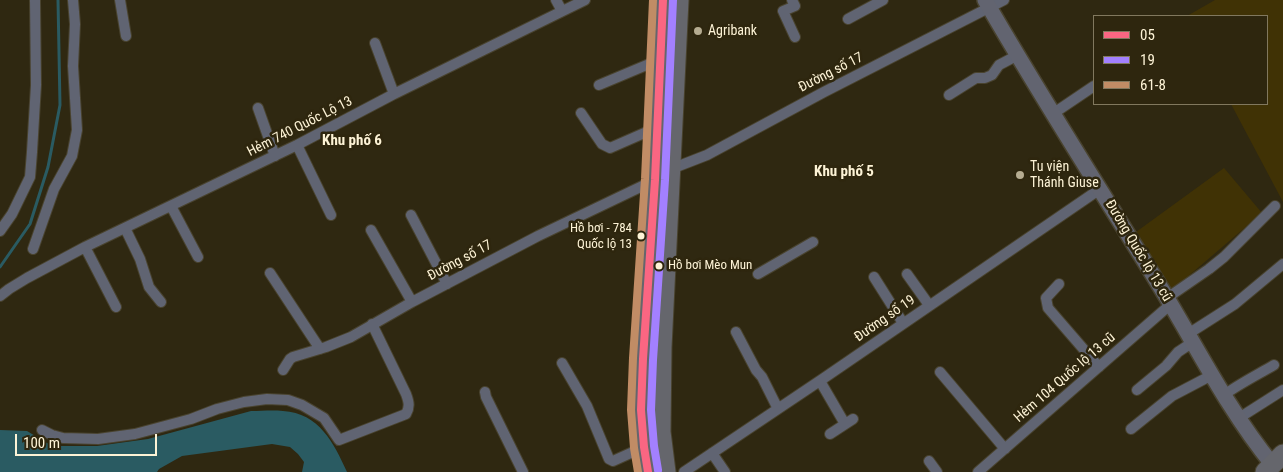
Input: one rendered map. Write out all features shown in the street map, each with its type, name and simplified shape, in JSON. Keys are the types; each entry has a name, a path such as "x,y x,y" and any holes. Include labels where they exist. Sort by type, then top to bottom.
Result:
{"highway":[{"path":"648,472 641,410 658,127 663,0"},
{"path":"666,472 661,432 661,375 679,0"}],"street":[{"path":"0,230 12,214 30,177 36,85 35,0"},
{"path":"33,249 54,189 72,156 77,130 73,66 75,24 72,0"},
{"path":"120,0 126,36"},
{"path":"556,0 562,11"},
{"name":"Hẻm 740 Quốc Lộ 13","path":"0,296 9,288 85,247 275,156 394,94 584,0"},
{"path":"792,0 795,6 783,11 795,37"},
{"path":"848,20 884,0"},
{"name":"Đường số 17","path":"671,169 707,155 987,4 1004,0"},
{"name":"Đường Quốc lộ 13 cũ","path":"987,4 1169,301 1224,395 1258,447 1275,466"},
{"path":"375,43 394,94"},
{"path":"949,95 976,78 985,78 992,75 999,65 1018,55"},
{"path":"599,85 661,58"},
{"path":"1054,113 1093,87"},
{"path":"258,108 275,156"},
{"path":"581,113 602,144 610,148 658,127"},
{"path":"297,145 331,215"},
{"name":"Đường số 17","path":"283,370 290,359 351,337 412,302 538,236 655,180"},
{"name":"Đường số 19","path":"684,472 1100,189"},
{"path":"171,206 198,257"},
{"name":"Hẻm 104 Quốc lộ 13 cũ","path":"978,472 1099,367 1169,301 1224,256 1275,206"},
{"path":"411,214 448,284"},
{"path":"125,228 140,259 149,287 161,302"},
{"path":"371,230 412,302"},
{"path":"758,274 813,242"},
{"path":"85,247 116,307"},
{"path":"1137,390 1166,366 1191,338 1283,264"},
{"path":"270,273 320,349"},
{"path":"907,274 929,305"},
{"path":"874,276 904,323"},
{"path":"1059,284 1046,298 1048,308 1099,367"},
{"path":"42,430 63,438 98,439 135,434 244,402 267,399 288,400 302,405 324,418 339,440 406,414 409,409 406,394 372,324"},
{"path":"736,332 778,409"},
{"path":"562,363 587,406 609,459 613,461 644,447"},
{"path":"1224,395 1234,387 1274,366"},
{"path":"940,372 1005,449"},
{"path":"1131,429 1172,396 1212,375"},
{"path":"820,381 849,421 830,434"},
{"path":"1239,418 1283,390"},
{"path":"485,392 523,472"},
{"path":"712,453 725,472"},
{"path":"929,461 937,472"}],"shaded area":[{"path":"1215,0 1283,0 1283,202 1232,105 1268,105 1268,15 1189,15"},
{"path":"1224,168 1262,213 1172,290 1136,232"}],"water":[{"path":"251,411 283,411 306,417 324,431 331,440 347,472 302,472 304,462 298,454 290,447 272,444 182,456 157,472 0,472 0,430 27,431 47,443 58,446 97,446 148,439"}],"waterway":[{"path":"0,267 30,224 48,167 60,105 58,0"}],"transit line":[{"name":"61-8","path":"638,472 631,410 645,179 653,0"},
{"name":"05","path":"648,472 641,410 655,180 663,0"},
{"name":"19","path":"658,470 651,410 665,180 673,0"}],"place":[{"name":"Agribank","path":"698,31"},
{"name":"Tu viện Thánh Giuse","path":"1020,175"},
{"name":"Hồ bơi - 784 Quốc lộ 13","path":"641,236"},
{"name":"Hồ bơi Mèo Mun","path":"659,266"}],"district":[{"name":"Khu phố 6","path":"352,141"},
{"name":"Khu phố 5","path":"844,172"}]}
